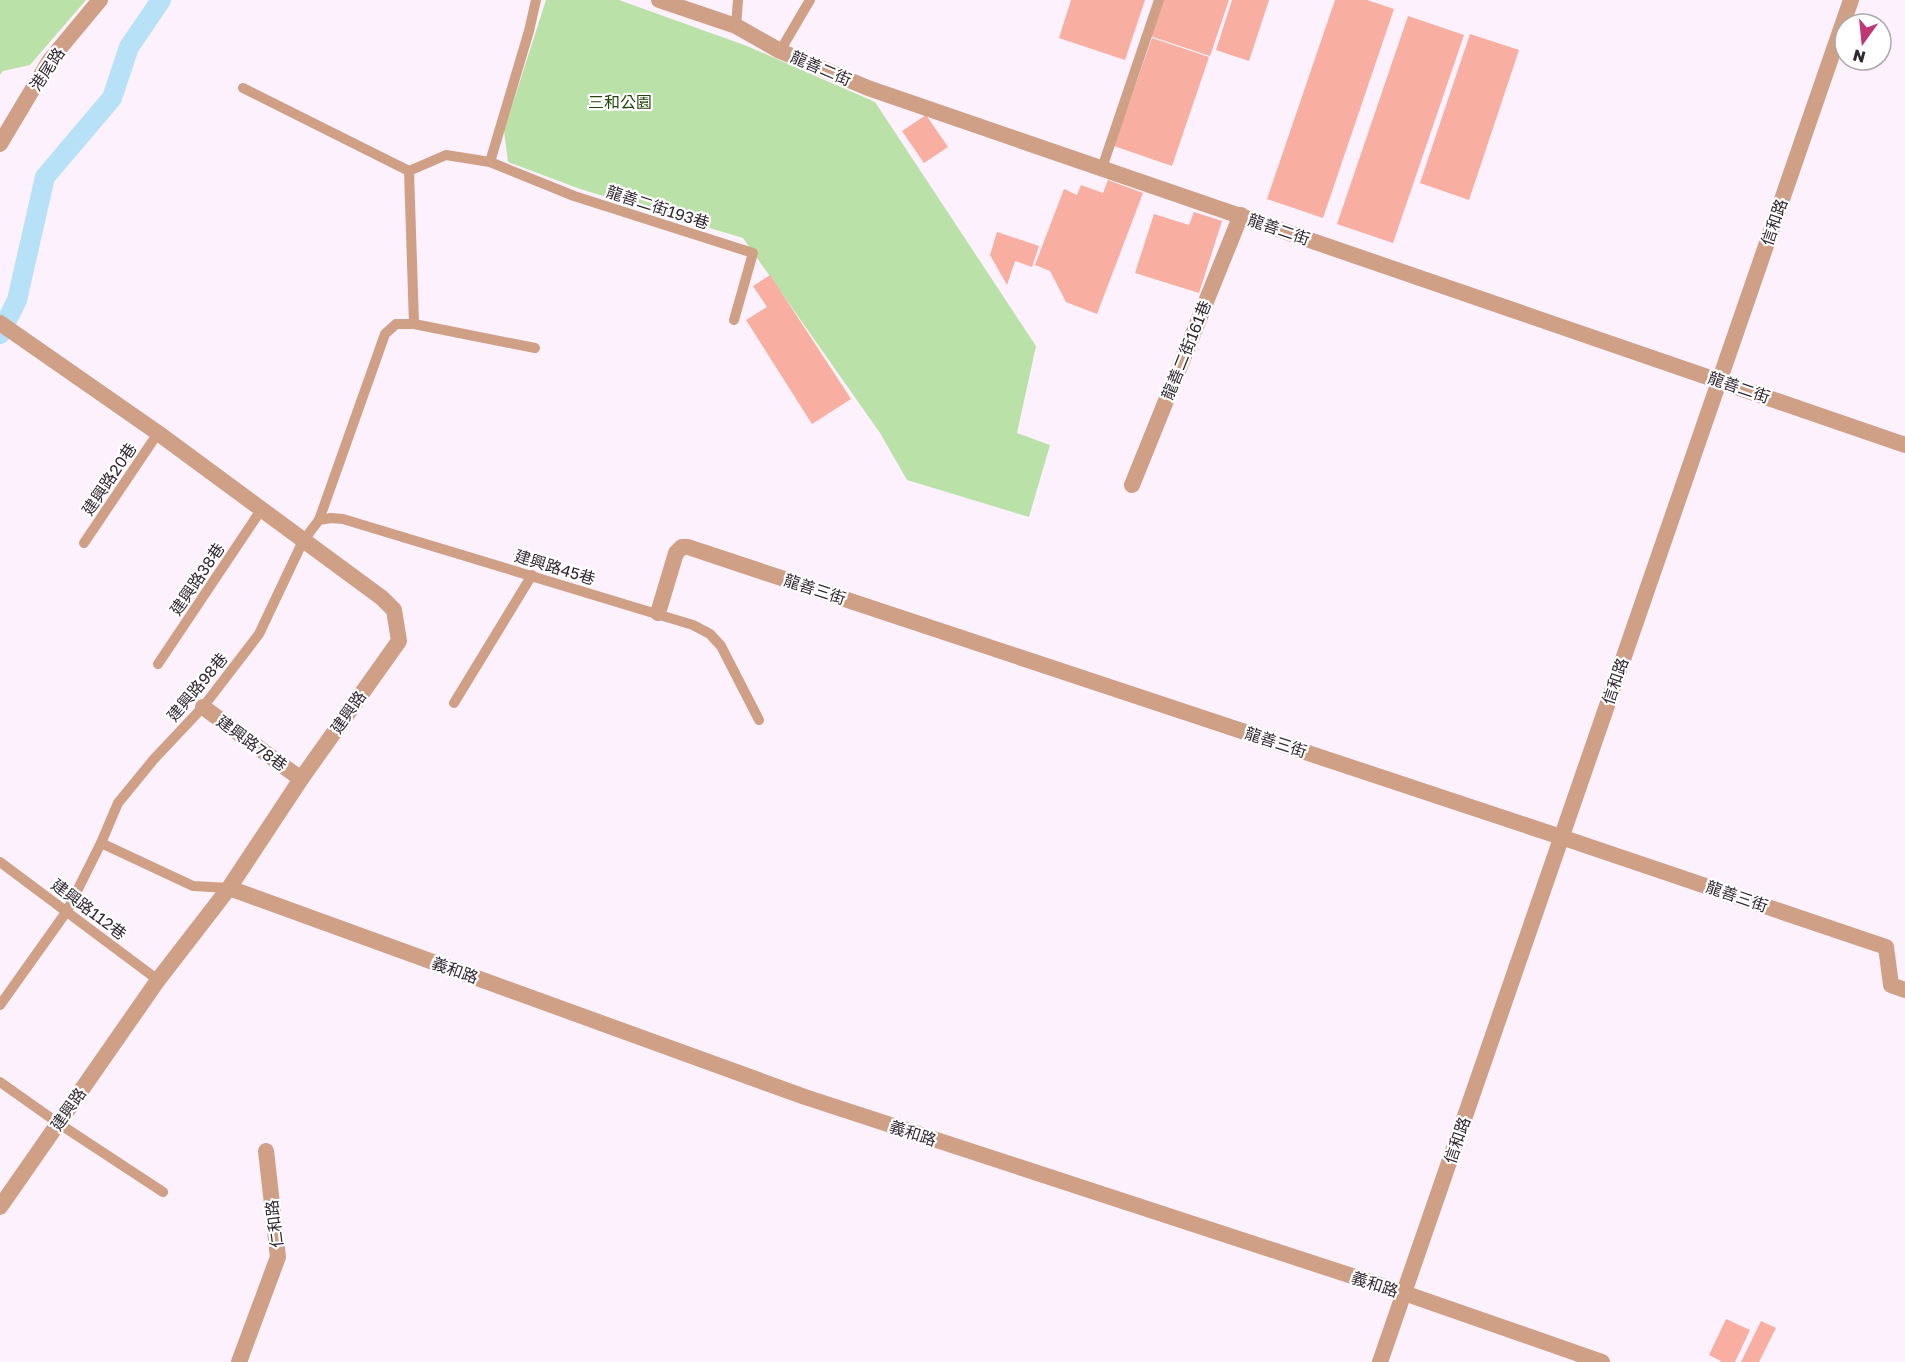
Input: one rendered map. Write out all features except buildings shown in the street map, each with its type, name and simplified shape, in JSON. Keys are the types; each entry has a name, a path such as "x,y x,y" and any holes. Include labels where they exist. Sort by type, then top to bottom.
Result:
{"street":[{"name":"港尾路","path":"0,144 50,60 100,0"},
{"name":"龍善二街","path":"659,0 736,26 780,51 868,88 1905,445"},
{"name":"信和路","path":"1380,1362 1851,0"},
{"name":"龍善二街161巷","path":"1132,485 1240,215"},
{"name":"建興路","path":"0,323 158,433 382,598 394,610 399,641 301,779 229,888 158,980 0,1207"},
{"name":"龍善三街","path":"658,613 676,553 682,547 688,547 1886,947 1891,985 1905,990"},
{"name":"建興路78巷","path":"203,707 301,779"},
{"name":"義和路","path":"229,888 805,1097 1404,1293 1602,1362"},
{"name":"仁和路","path":"239,1362 278,1257 266,1151"}],"lane":[{"path":"490,162 536,0"},
{"path":"736,26 738,0"},
{"path":"780,51 810,0"},
{"path":"1102,168 1159,0"},
{"path":"243,88 409,171 414,324"},
{"name":"龍善二街193巷","path":"409,171 446,155 490,162 574,196 753,253 734,320"},
{"path":"303,540 319,520 384,334 396,324 414,324 535,348"},
{"name":"建興路20巷","path":"84,543 158,433"},
{"name":"建興路38巷","path":"158,664 261,510"},
{"name":"建興路45巷","path":"319,520 343,519 693,625 710,634 721,646 759,720"},
{"name":"建興路98巷","path":"0,1005 67,911 118,803 154,759 203,707 259,634 303,540"},
{"path":"454,703 532,575"},
{"path":"101,843 193,886 229,888"},
{"name":"建興路112巷","path":"0,862 158,980"},
{"path":"0,1082 163,1192"}],"green space":[{"path":"0,0 86,0 30,65 3,71 0,75"},
{"name":"三和公園","path":"546,0 619,0 747,46 875,102 1036,346 1017,433 1050,445 1029,517 907,480 880,433 743,238 580,189 508,162 504,131"}],"waterway":[{"path":"0,334 17,300 45,177 112,98 129,47 161,0"}]}
